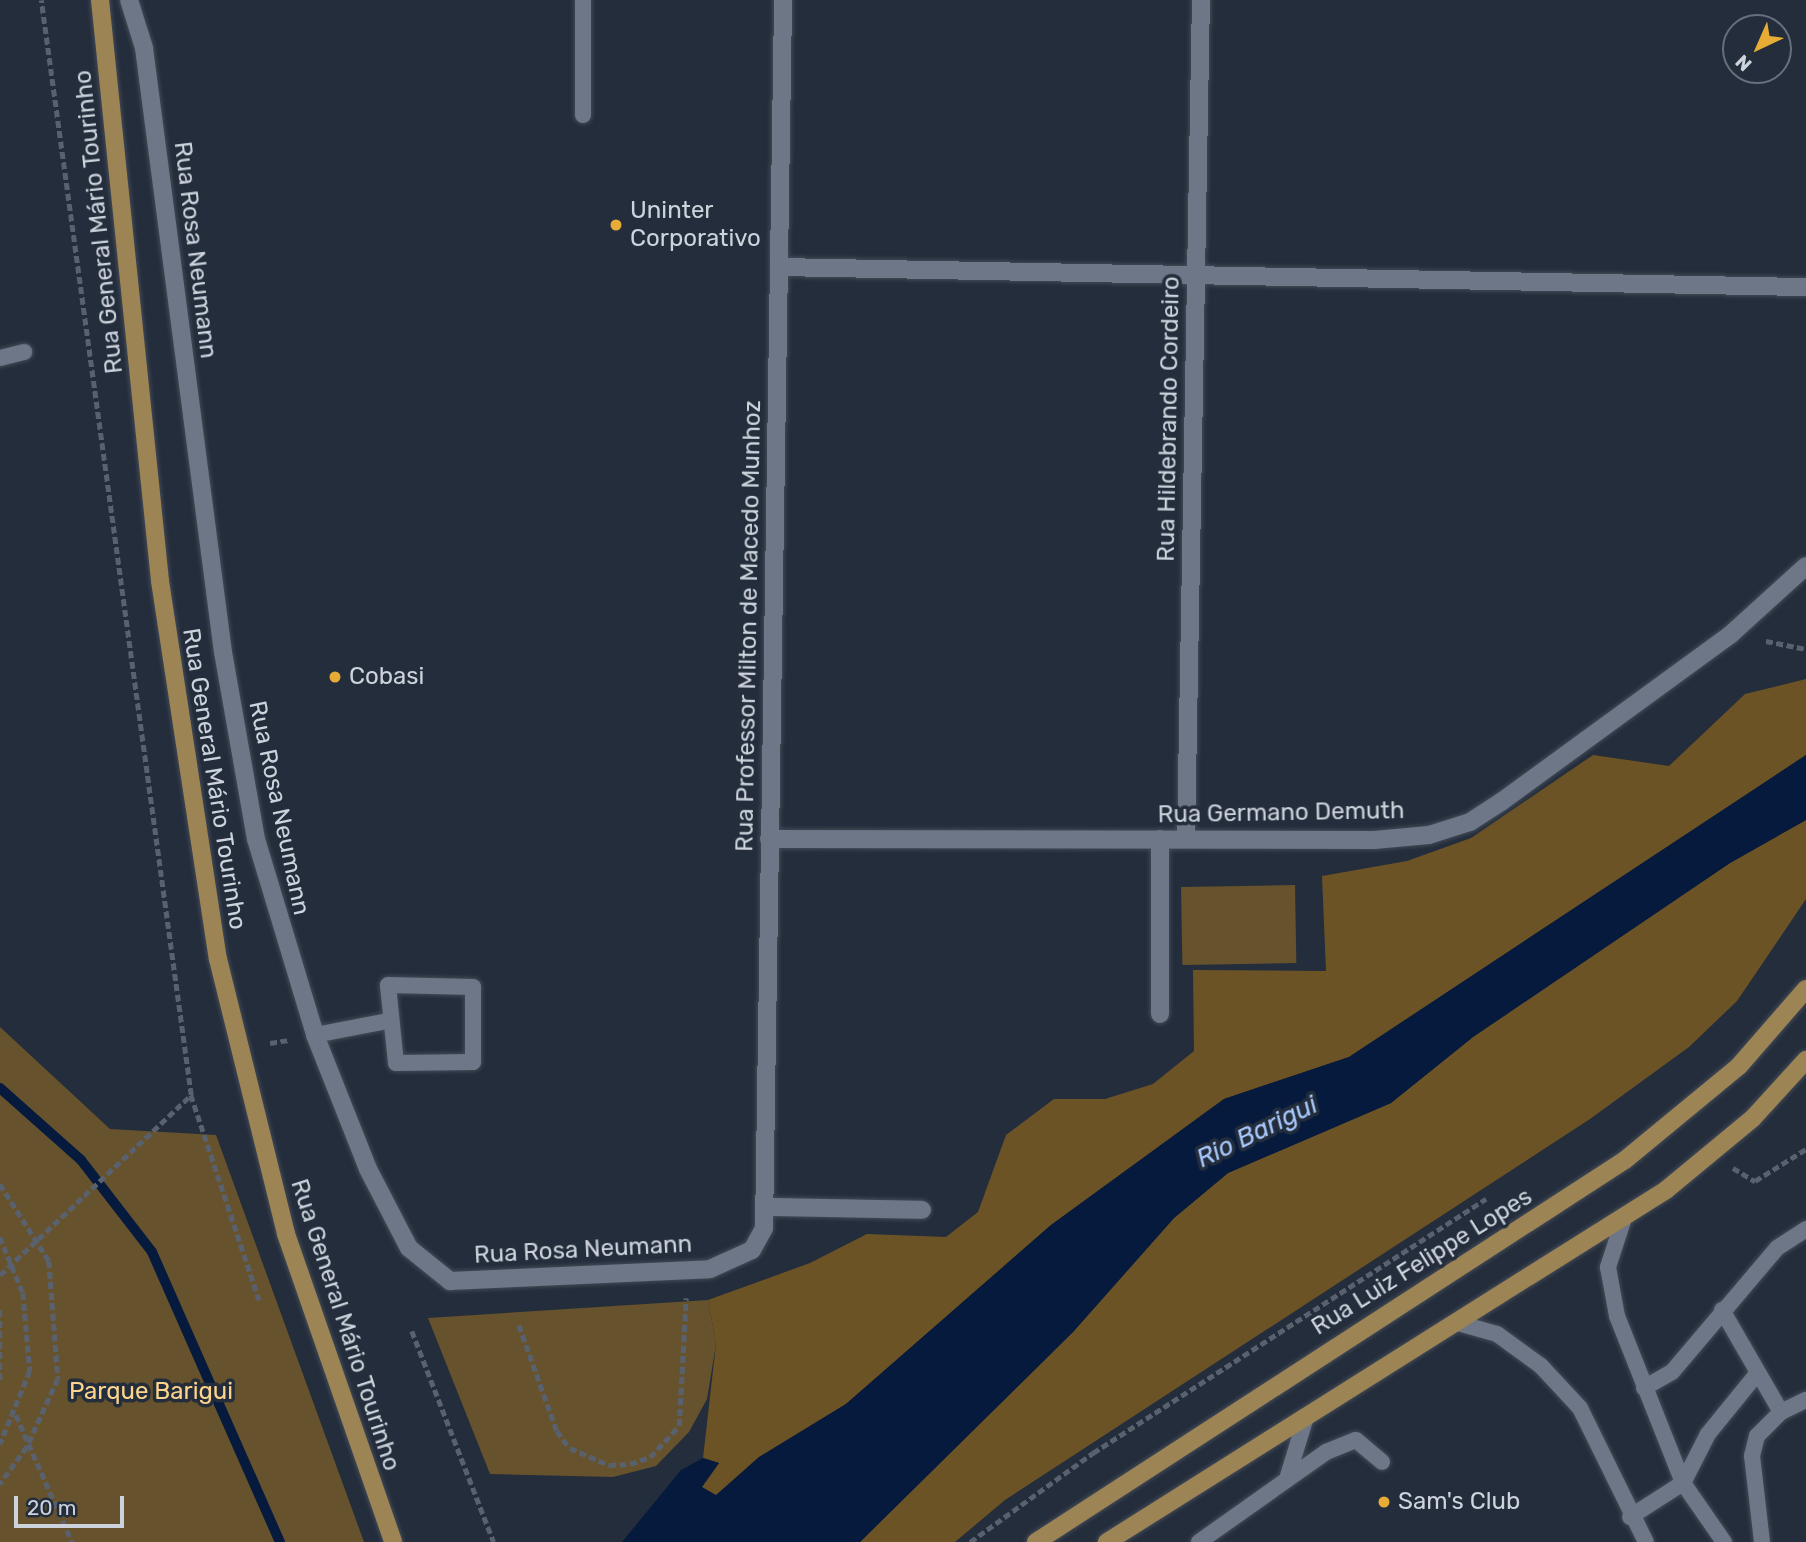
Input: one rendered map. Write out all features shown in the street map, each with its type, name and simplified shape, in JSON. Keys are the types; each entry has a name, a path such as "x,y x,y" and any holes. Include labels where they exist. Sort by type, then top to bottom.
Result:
{"main road":[{"name":"Rua General Mário Tourinho","path":"100,0 167,646 218,959 286,1234 393,1542"},
{"name":"Rua Luiz Felippe Lopes","path":"1036,1542 1625,1160 1738,1066 1806,989"},
{"path":"1107,1542 1625,1219 1711,1155 1806,1060"}],"street":[{"name":"Rua Rosa Neumann","path":"129,0 144,48 237,743 256,839 315,1035 392,1221 409,1248 450,1281 710,1269 752,1250"},
{"name":"Rua Professor Milton de Macedo Munhoz","path":"752,1250 770,1207 769,839 783,0"},
{"name":"Rua Hildebrando Cordeiro","path":"1186,839 1201,0"},
{"path":"779,267 1806,287"},
{"name":"Rua Germano Demuth","path":"769,839 1374,841 1470,822 1731,634 1806,566"},
{"path":"1160,839 1160,1014"},
{"path":"770,1207 922,1210"}],"lane":[{"path":"583,0 583,115"},
{"path":"0,358 24,352"},
{"path":"388,985 473,987 473,1062 396,1063 388,1021 388,985"},
{"path":"315,1035 388,1021"},
{"path":"1625,1219 1608,1267 1609,1287 1644,1388 1683,1483 1724,1542"},
{"path":"1644,1388 1672,1372 1777,1248 1806,1229"},
{"path":"1722,1310 1756,1375 1781,1412"},
{"path":"1458,1323 1497,1334 1541,1366 1580,1408 1630,1517 1646,1542"},
{"path":"1630,1517 1683,1483 1709,1434 1756,1375"},
{"path":"1762,1542 1752,1456 1756,1436 1781,1412 1806,1400"},
{"path":"1287,1479 1304,1420"},
{"path":"1199,1542 1287,1479 1356,1440 1382,1462"}],"path":[{"path":"41,0 191,1095 259,1300"},
{"path":"1801,649 1806,641"},
{"path":"0,1275 61,1218 98,1177 191,1095"},
{"path":"1711,1155 1755,1181 1806,1149"},
{"path":"0,1184 39,1238 49,1261 58,1379 27,1447 0,1484"},
{"path":"970,1542 1093,1453 1486,1199"},
{"path":"0,1237 13,1262 23,1293 30,1371 15,1414 0,1444"},
{"path":"519,1325 550,1411 570,1448 609,1465 630,1464 667,1444 685,1403 686,1301"},
{"path":"0,1310 0,1381"},
{"path":"412,1331 494,1542"},
{"path":"15,1414 27,1447 72,1542"}],"green space":[{"path":"1295,885 1296,963 1182,965 1181,887"},
{"name":"Parque Barigui","path":"0,1027 110,1129 216,1135 364,1542 0,1542"},
{"path":"708,1300 716,1344 707,1399 689,1432 656,1466 613,1477 490,1474 428,1318"}],"shaded area":[{"path":"1806,679 1806,755 1349,1057 1224,1099 1051,1225 846,1404 759,1457 716,1496 701,1488 719,1463 703,1458 716,1344 708,1300 810,1263 867,1234 946,1237 978,1212 1006,1135 1054,1099 1105,1099 1153,1084 1194,1051 1193,970 1326,971 1322,876 1407,861 1471,838 1593,755 1669,766 1745,694"},
{"path":"1806,820 1806,899 1737,1001 1689,1047 1590,1119 1005,1500 955,1542 860,1542 1073,1332 1174,1218 1228,1173 1391,1103 1473,1037 1730,863"}],"water":[{"name":"Rio Barigui","path":"1806,755 1806,820 1730,863 1473,1037 1391,1103 1228,1173 1174,1218 1073,1332 860,1542 622,1542 681,1470 703,1458 719,1463 702,1487 716,1495 759,1457 846,1404 1051,1225 1224,1099 1349,1057"}],"waterway":[{"path":"0,1088 81,1160 152,1252 280,1542"}],"place":[{"name":"Uninter Corporativo","path":"616,225"},
{"name":"Cobasi","path":"335,677"},
{"name":"Sam's Club","path":"1384,1502"}]}
